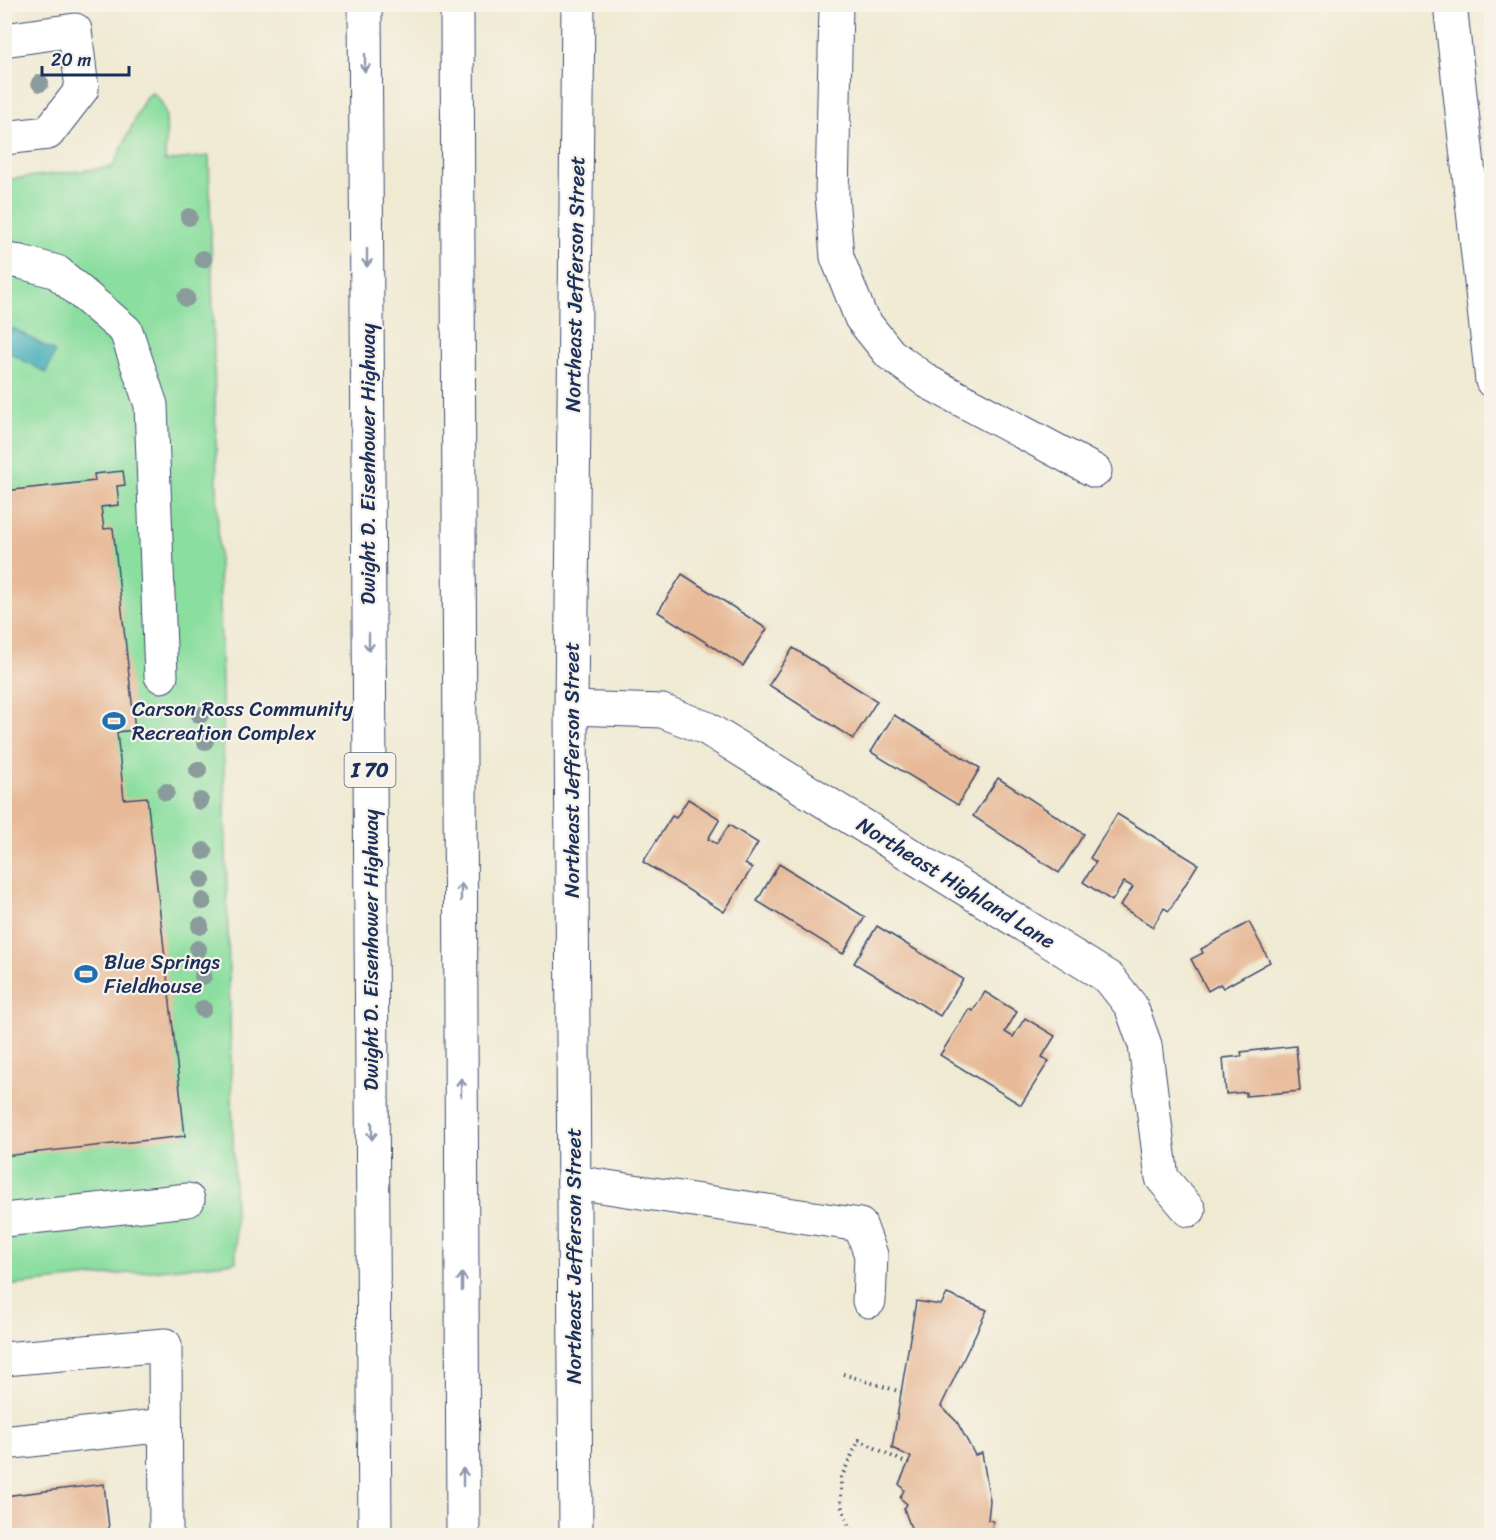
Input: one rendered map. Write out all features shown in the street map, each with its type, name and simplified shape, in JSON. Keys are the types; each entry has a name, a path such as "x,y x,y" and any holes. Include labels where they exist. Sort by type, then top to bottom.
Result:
{"main road":[{"name":"Dwight D. Eisenhower Highway","path":"365,4 375,1536"},
{"path":"457,4 463,1536"},
{"name":"Northeast Jefferson Street","path":"576,1536 571,708 578,4"},
{"path":"836,4 832,196 837,257 861,318 890,354 928,382 1095,471"},
{"path":"1450,4 1479,161 1491,381"},
{"path":"4,40 75,30 82,88 48,133 4,138"},
{"path":"4,260 21,262 57,272 126,331 150,405 162,676"},
{"name":"Northeast Highland Lane","path":"571,708 662,711 706,728 1109,978 1131,1006 1145,1045 1162,1178 1189,1210"},
{"path":"574,1182 860,1225 871,1255 869,1301"},
{"path":"4,1220 188,1200"},
{"path":"4,1359 165,1345 166,1536"},
{"path":"4,1443 165,1425"}],"path":[{"path":"843,1374 901,1392"},
{"path":"854,1536 841,1505 841,1478 859,1440 908,1464"}],"green space":[{"name":"Carson Ross Community Recreation Complex","path":"152,93 159,99 165,115 165,161 209,156 236,1262 5,1286 4,180 113,167 145,98"}],"water":[{"path":"13,328 55,352 46,373 5,350 5,338"}],"building":[{"path":"123,471 125,485 117,486 119,505 101,507 104,529 113,528 135,730 117,732 124,799 147,797 185,1136 4,1156 4,491 95,481 94,474"},
{"path":"682,574 767,629 743,666 658,612"},
{"path":"793,648 877,701 853,739 769,685"},
{"path":"894,715 980,768 958,805 871,752"},
{"path":"998,778 1084,834 1059,873 973,816"},
{"path":"688,799 720,819 708,839 717,844 729,825 758,843 745,864 752,868 724,912 643,862 672,816 676,818"},
{"path":"1117,814 1198,864 1169,911 1164,908 1153,927 1120,906 1133,887 1124,882 1112,901 1083,882 1096,862 1090,858"},
{"path":"779,864 865,917 843,954 757,901"},
{"path":"1249,922 1270,962 1223,988 1220,984 1208,991 1191,959 1203,953 1201,949"},
{"path":"877,926 963,979 940,1016 854,963"},
{"path":"985,992 1017,1012 1005,1032 1013,1037 1025,1018 1055,1036 1042,1057 1049,1061 1021,1105 940,1055 969,1009 973,1011"},
{"path":"1296,1046 1300,1091 1246,1096 1246,1092 1226,1094 1223,1058 1242,1056 1241,1052"},
{"path":"947,1294 987,1310 941,1406 957,1422 975,1455 982,1453 990,1501 988,1520 993,1521 991,1536 914,1536 904,1509 907,1504 900,1498 904,1490 899,1484 911,1457 892,1448 916,1301 941,1305"},
{"path":"104,1484 110,1536 4,1536 4,1496"}],"place":[{"name":"Carson Ross Community Recreation Complex","path":"114,721"},
{"name":"Blue Springs Fieldhouse","path":"86,974"}]}
